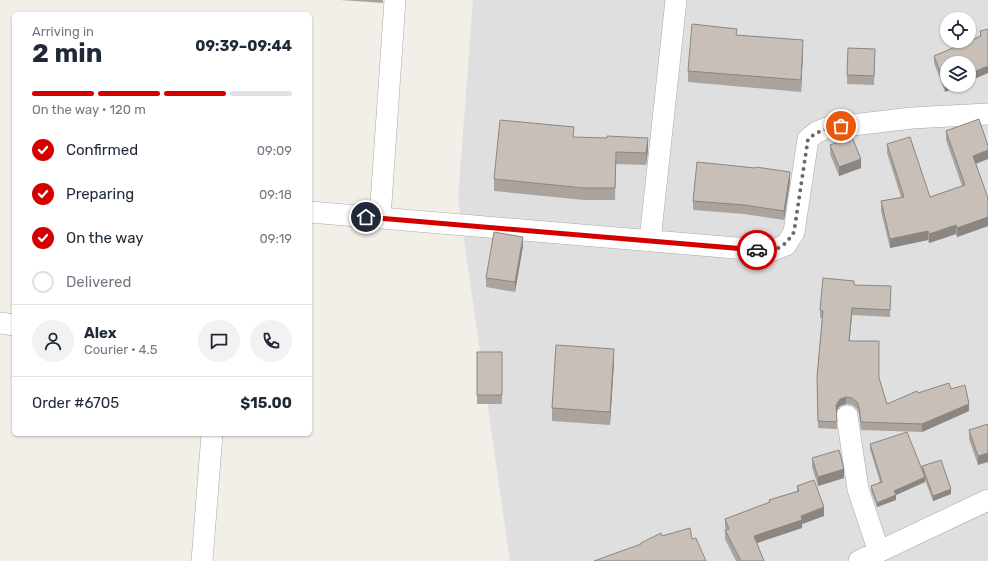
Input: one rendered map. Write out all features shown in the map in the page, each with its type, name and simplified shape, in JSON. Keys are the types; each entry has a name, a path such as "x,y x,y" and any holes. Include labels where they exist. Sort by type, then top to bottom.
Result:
{"street":[{"path":"380,218 396,0"},
{"path":"650,240 676,0"},
{"path":"312,212 771,251 786,245 794,232 808,139 817,132 827,128 912,118 988,114"},
{"path":"0,323 12,325"},
{"path":"847,416 858,489 879,552"},
{"path":"202,561 212,436"},
{"path":"859,561 988,500"}],"shaded area":[{"path":"473,0 988,0 988,561 510,561 458,199"}],"building":[{"path":"692,24 737,29 736,35 803,40 801,80 688,71"},
{"path":"988,29 988,66 976,71 976,56 940,56 940,71 934,56 953,48 976,48 976,38 981,36 980,31"},
{"path":"848,48 875,49 874,76 847,75"},
{"path":"979,119 988,150 973,156 988,198 988,217 957,228 956,225 929,234 928,231 890,239 881,201 904,197 887,144 910,137 930,197 965,185 946,131"},
{"path":"500,120 574,127 573,137 607,138 607,136 648,138 646,153 616,152 615,188 584,188 494,179"},
{"path":"852,137 861,159 839,167 830,145"},
{"path":"697,162 756,167 790,172 784,211 744,205 693,201"},
{"path":"494,232 523,237 515,282 486,278"},
{"path":"823,278 854,281 854,285 891,286 890,310 852,308 849,341 879,341 879,378 887,404 917,391 918,393 949,383 951,389 965,385 969,404 922,424 861,422 857,402 852,398 846,397 840,399 836,405 837,422 818,421 817,377 823,311 820,310"},
{"path":"556,345 614,349 610,412 552,408"},
{"path":"477,352 502,352 502,395 477,395"},
{"path":"988,424 988,453 978,456 969,430"},
{"path":"907,432 925,477 894,491 896,495 877,503 871,486 882,482 870,444"},
{"path":"839,450 844,469 818,477 812,458"},
{"path":"941,460 951,489 933,496 922,466"},
{"path":"814,480 824,507 801,516 802,520 754,536 764,561 741,561 725,530 729,529 725,519 770,502 769,500 799,491 797,486"},
{"path":"690,528 692,539 696,538 706,561 594,561 641,544 661,533 662,536"}],"way so far":[{"path":"757,250 771,251 786,245 794,232 808,139 817,132 827,128 841,126"}],"route":[{"path":"366,217 757,250"}]}
